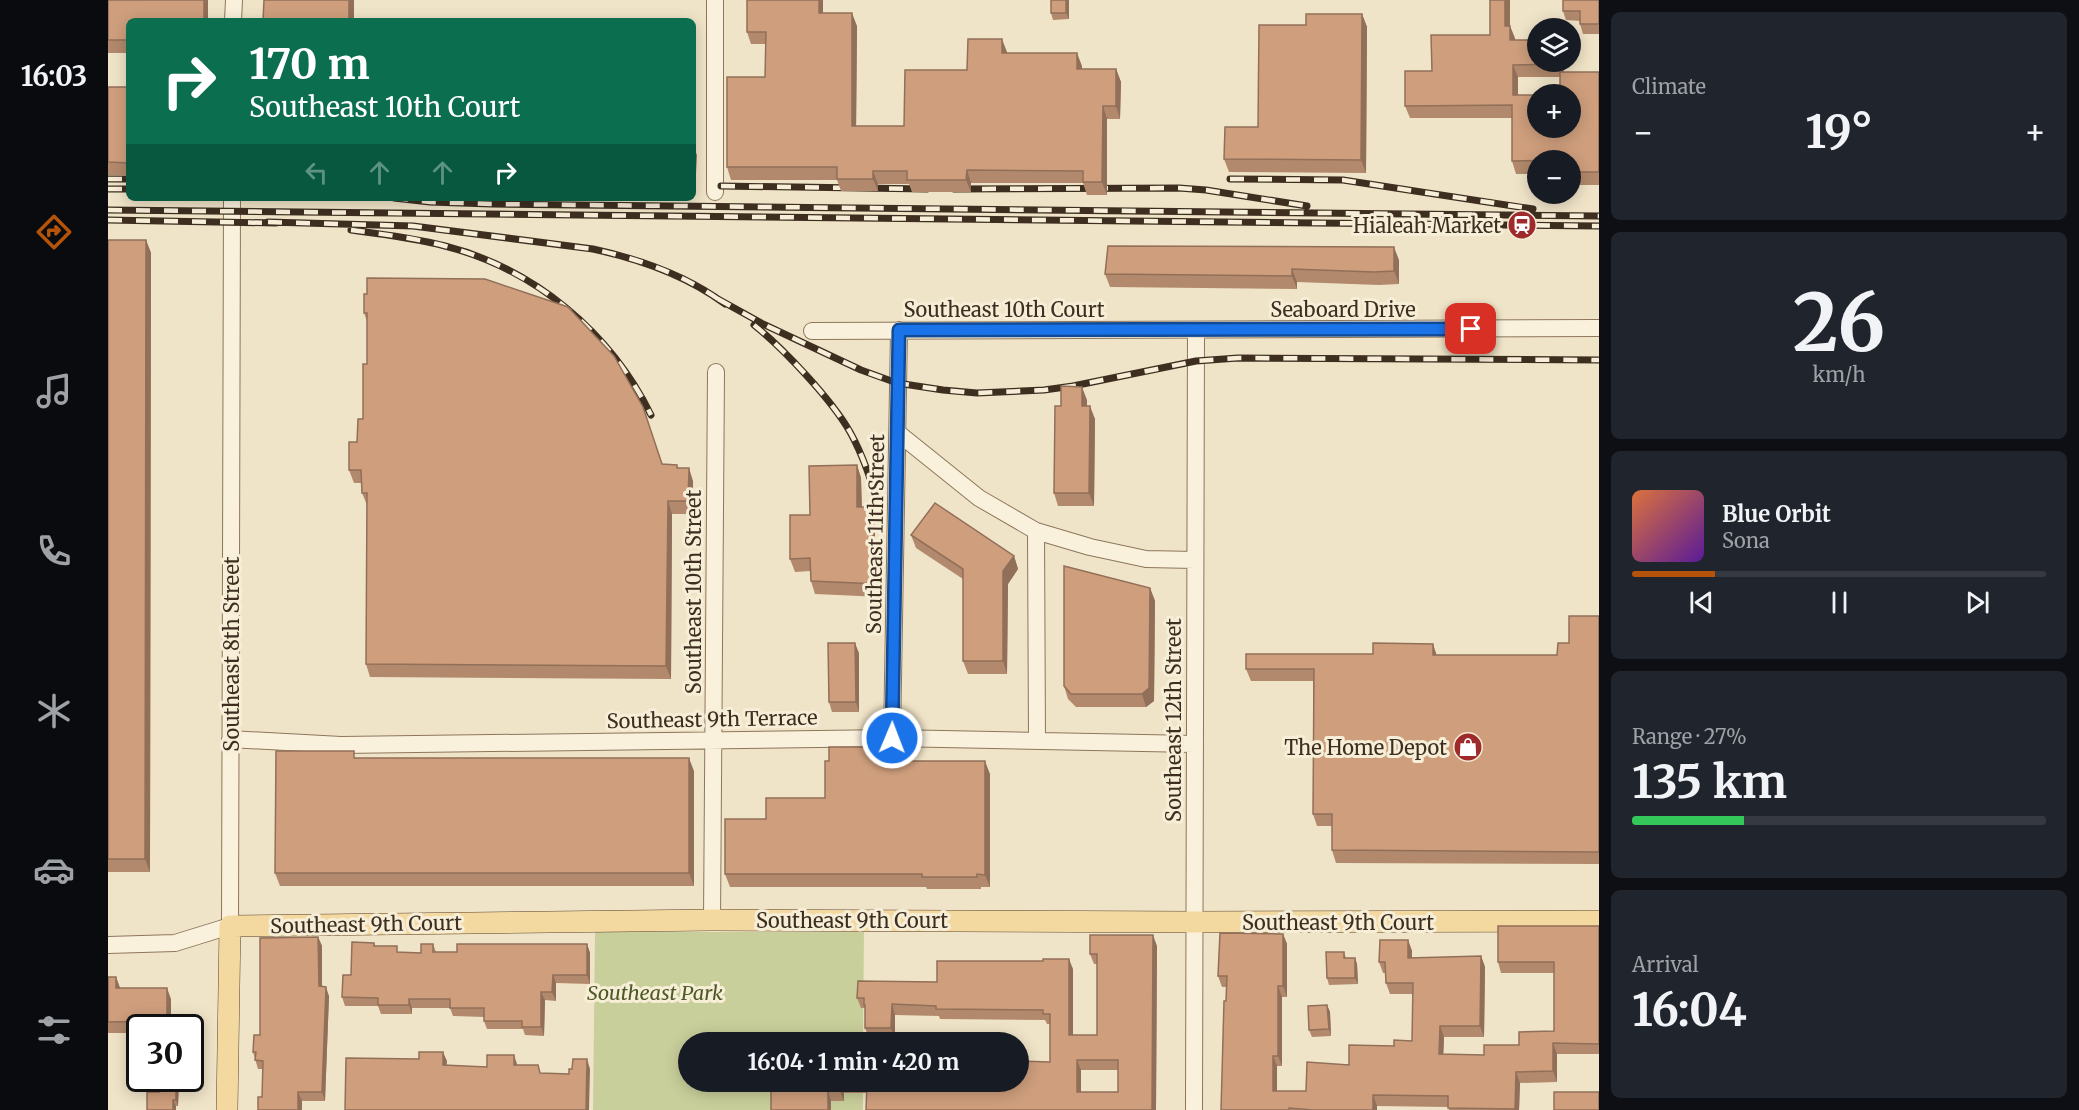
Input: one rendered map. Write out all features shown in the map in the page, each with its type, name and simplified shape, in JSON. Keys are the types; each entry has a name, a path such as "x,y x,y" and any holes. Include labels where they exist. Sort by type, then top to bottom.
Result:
{"main road":[{"name":"Southeast 9th Court","path":"230,926 712,920 1599,921"},
{"name":"Southeast 8th Street","path":"227,1110 230,926"}],"street":[{"path":"234,0 234,18"},
{"path":"715,0 715,192"},
{"name":"Southeast 8th Street","path":"230,926 232,201"},
{"name":"Seaboard Drive","path":"1196,330 1599,328"},
{"name":"Southeast 11th Street","path":"892,738 899,330"},
{"name":"Southeast 10th Court","path":"812,331 1196,330"},
{"name":"Southeast 12th Street","path":"1194,1110 1196,330"},
{"name":"Southeast 10th Street","path":"712,920 716,372"},
{"path":"898,433 979,498 1036,531 1090,547 1146,559 1195,560"},
{"path":"1036,531 1037,740"},
{"name":"Southeast 9th Terrace","path":"230,739 341,745 892,738 1194,744"},
{"name":"Southeast 9th Court","path":"108,945 175,943 230,926"}],"green space":[{"name":"Southeast Park","path":"595,932 864,932 863,1032 678,1032 678,1092 863,1092 863,1110 593,1110"}],"building":[{"path":"108,0 204,0 204,18 126,18 126,40 108,40"},
{"path":"264,0 349,0 349,18 263,18"},
{"path":"747,0 819,0 819,13 852,13 852,126 904,126 905,70 967,70 968,39 1002,39 1002,53 1077,53 1077,69 1116,69 1116,106 1103,106 1102,182 1083,182 1083,171 967,170 966,180 907,180 907,171 873,171 873,179 837,179 837,167 727,167 727,77 765,77 766,32 747,32"},
{"path":"1051,0 1066,0 1066,13 1051,13"},
{"path":"1490,0 1505,0 1505,26 1510,26 1510,40 1527,40 1527,65 1513,65 1513,95 1527,95 1527,138 1581,138 1581,84 1560,84 1560,72 1599,72 1599,172 1581,172 1581,150 1527,150 1527,161 1512,161 1512,105 1405,106 1405,71 1432,71 1431,35 1490,35"},
{"path":"1563,0 1599,0 1599,24 1581,24 1580,11 1563,11"},
{"path":"1306,14 1362,14 1361,160 1224,159 1225,127 1258,127 1259,25 1306,25"},
{"path":"108,87 126,87 126,163 108,162"},
{"path":"108,240 146,240 145,859 108,859"},
{"path":"1108,246 1394,247 1394,271 1292,269 1292,276 1105,274"},
{"path":"367,278 485,279 568,307 614,356 643,407 662,464 689,468 688,501 668,501 666,666 366,664 367,493 362,493 361,470 349,470 349,442 357,442 358,419 363,419 363,364 367,364 367,313 364,313 364,294 367,294"},
{"path":"1061,386 1082,387 1082,406 1090,406 1089,493 1054,493 1055,406 1061,406"},
{"path":"857,465 857,507 870,507 871,549 877,549 878,584 811,581 810,558 790,559 790,515 810,515 809,466"},
{"path":"935,503 1014,556 1003,571 1003,661 963,661 963,569 911,535"},
{"path":"1064,566 1150,588 1149,688 1142,694 1071,694 1064,686"},
{"name":"The Home Depot","path":"1569,616 1599,616 1599,852 1332,850 1332,814 1313,814 1314,669 1246,669 1246,654 1373,654 1373,643 1433,644 1433,655 1557,655 1558,643 1569,643"},
{"path":"828,643 855,643 856,702 829,702"},
{"path":"829,747 898,747 898,761 985,761 985,875 922,877 922,874 725,874 725,819 766,819 766,798 825,798 825,761 829,761"},
{"path":"276,751 354,751 354,758 689,758 689,873 275,873"},
{"path":"1498,926 1599,926 1599,1044 1553,1043 1553,1071 1516,1072 1515,1109 1448,1108 1448,1096 1373,1095 1373,1110 1289,1108 1289,1110 1221,1110 1224,1001 1226,1001 1227,976 1218,976 1220,933 1283,934 1283,986 1278,986 1278,1056 1273,1056 1273,1091 1306,1091 1307,1062 1349,1065 1349,1045 1394,1046 1394,1040 1412,1041 1413,983 1386,983 1385,962 1379,962 1380,940 1408,940 1408,958 1481,956 1480,1026 1440,1026 1439,1054 1484,1055 1484,1045 1519,1045 1519,1032 1554,1031 1554,962 1498,962"},
{"path":"1090,935 1153,935 1152,1110 866,1110 867,1092 1029,1092 1029,1061 1050,1062 1050,1014 1043,1014 1043,1010 936,1009 936,1006 892,1004 891,1028 865,1028 864,998 857,998 858,981 937,982 937,961 1069,959 1069,1035 1097,1035 1097,954 1090,954","holes":["1077,1060 1118,1060 1118,1092 1077,1092"]},
{"path":"318,937 319,986 326,987 322,1092 298,1092 298,1110 258,1110 258,1097 262,1097 263,1061 255,1060 256,1052 253,1052 254,1035 260,1035 260,938"},
{"path":"352,942 374,943 374,946 397,946 397,952 421,953 421,944 433,944 433,952 457,952 457,944 587,944 587,975 553,975 552,992 541,992 541,1027 522,1027 522,1021 484,1021 484,1008 450,1008 450,999 409,999 409,1005 378,1005 378,998 342,997 343,975 351,975"},
{"path":"1326,952 1344,952 1344,958 1355,958 1355,978 1327,978"},
{"path":"108,977 116,977 116,988 167,988 167,1014 126,1014 126,1022 108,1022"},
{"path":"1327,1005 1329,1029 1309,1030 1308,1006"},
{"path":"419,1052 443,1052 443,1065 487,1067 487,1055 514,1055 514,1065 538,1065 540,1073 569,1074 573,1059 587,1059 586,1110 345,1110 346,1058 419,1059"},
{"path":"147,1092 176,1092 173,1110 147,1110"},
{"path":"771,1092 828,1092 828,1110 771,1110"},
{"path":"1554,1092 1599,1092 1599,1110 1554,1110"}],"railway":[{"path":"108,179 126,179"},
{"path":"1230,179 1343,180 1533,209"},
{"path":"721,186 927,189"},
{"path":"954,189 1179,188 1307,206"},
{"path":"108,189 126,189"},
{"path":"421,201 492,204 1599,216"},
{"path":"108,210 1599,226"},
{"path":"108,220 276,223"},
{"path":"268,222 413,226 593,249 662,269 725,304"},
{"path":"351,230 410,238 445,246 510,271 539,288 567,308 615,357 651,415"},
{"path":"718,299 763,324 861,370 897,383 977,393 1044,390 1196,361 1238,358 1599,360"},
{"path":"754,325 806,375 842,419 859,451 880,510"}],"place":[{"name":"Hialeah Market","path":"1522,225"},
{"name":"The Home Depot","path":"1468,747"}],"route":[{"path":"892,738 899,330 1471,329"}]}
